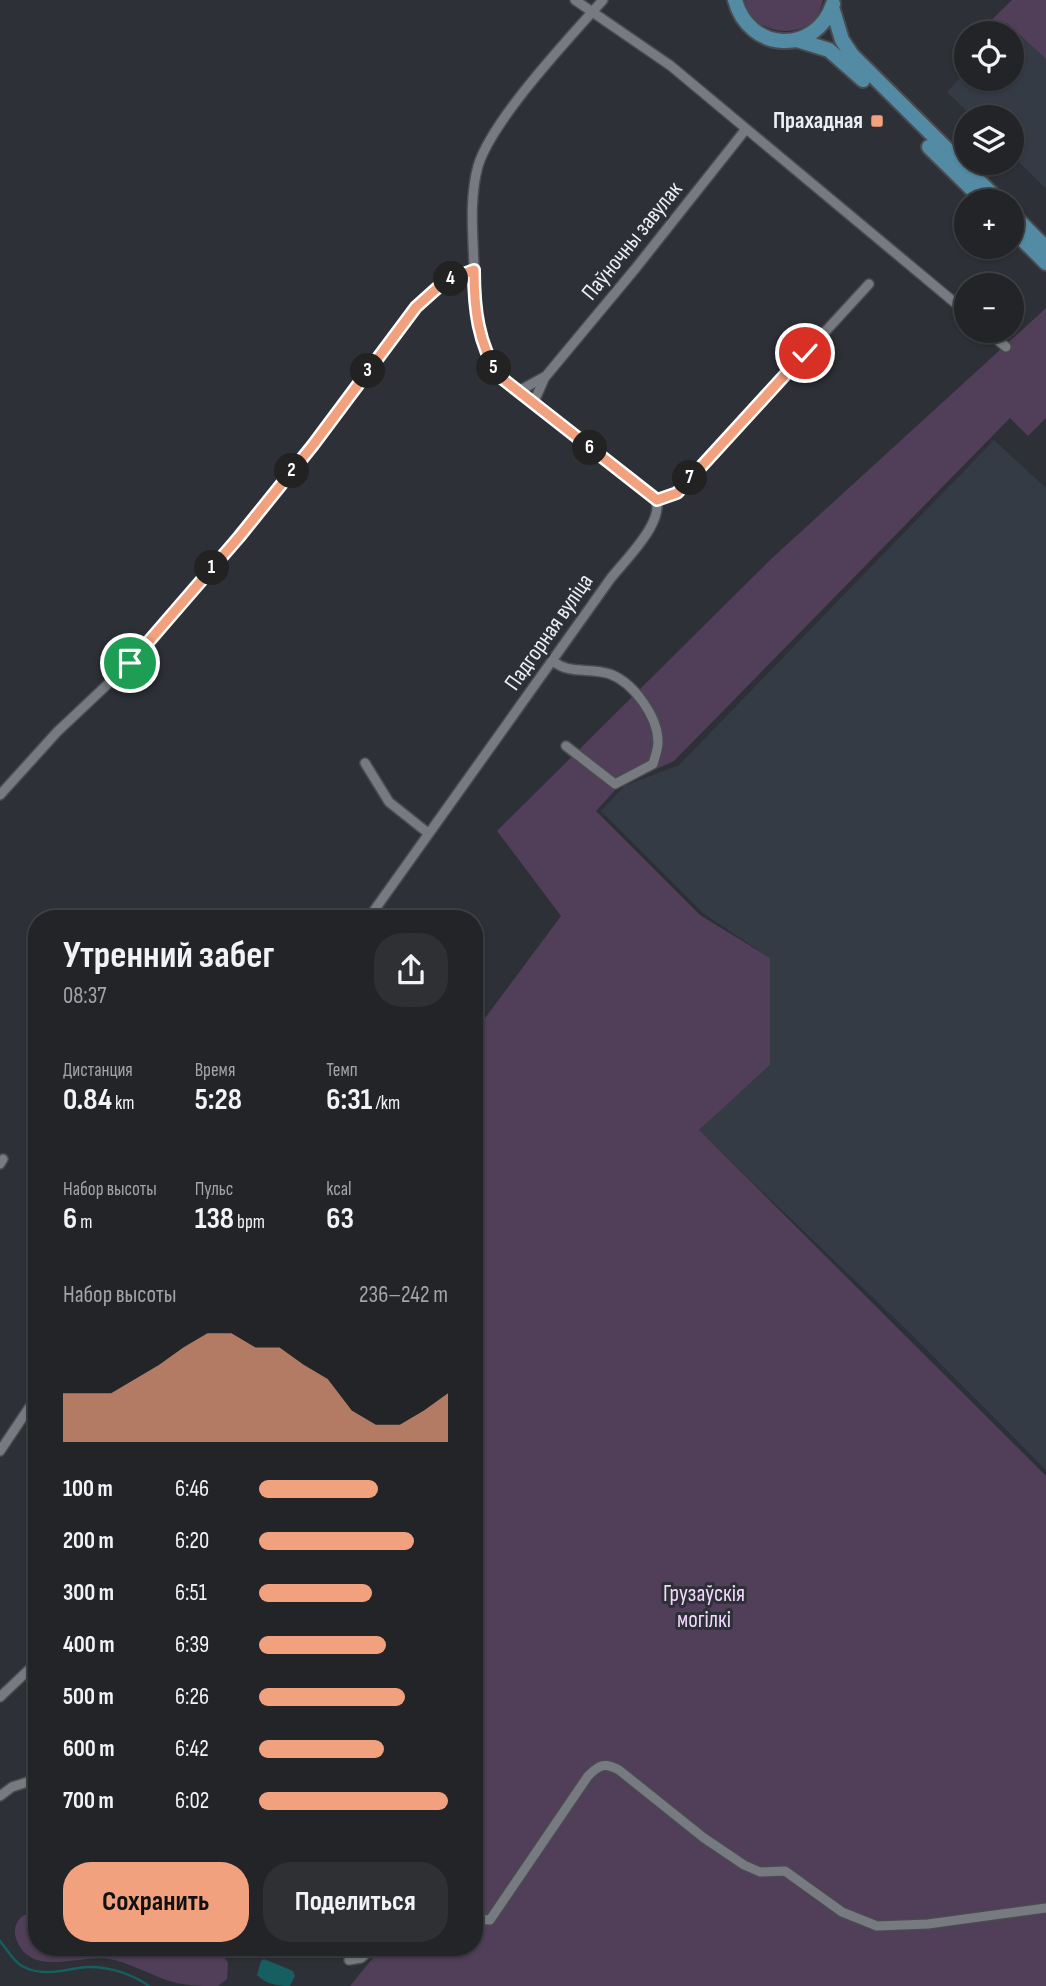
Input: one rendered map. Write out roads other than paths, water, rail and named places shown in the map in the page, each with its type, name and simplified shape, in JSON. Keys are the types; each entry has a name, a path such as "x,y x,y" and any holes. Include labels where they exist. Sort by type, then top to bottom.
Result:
{"main road":[{"path":"735,0 741,16 757,33 781,41 797,40 829,50 845,62 972,189"},
{"path":"797,40 819,28 833,4"},
{"path":"833,4 842,40 852,55 987,189"},
{"path":"1024,226 1046,248"},
{"path":"1024,241 1046,263"}],"street":[{"path":"575,0 671,66 954,302"},
{"path":"603,0 513,107 484,152 473,193 476,315 484,350 499,376 657,500 677,493 869,284"},
{"name":"Паўночны завулак","path":"530,402 546,376 635,269 746,128"},
{"path":"0,795 57,732 144,650 313,445 416,307 445,281 474,270"},
{"path":"1002,343 1006,347"},
{"name":"Паўночны завулак","path":"517,392 546,376"},
{"name":"Падгорная вуліца","path":"374,910 652,525 658,512 657,500"},
{"path":"553,661 562,668 609,674 620,680 641,700 650,714 658,744 653,764 615,784 566,746"},
{"path":"365,763 389,802 429,833"},
{"path":"0,1451 28,1416"},
{"path":"0,1697 28,1671"},
{"path":"483,1920 490,1920 588,1776 606,1764 619,1770 704,1838 738,1861 760,1872 785,1871 842,1912 877,1926 907,1926 1046,1908"},
{"path":"0,1796 12,1787 28,1782"},
{"path":"349,1960 363,1956"}],"water":[{"path":"264,1959 293,1971 295,1976 290,1986 272,1984 257,1975"}],"waterway":[{"path":"0,1941 16,1961 30,1970 54,1972 87,1967 111,1969 149,1986"}],"place":[{"name":"Прахадная","path":"877,121"}],"park label":[{"name":"Грузаўскія могілкі","path":"704,1607"}]}
